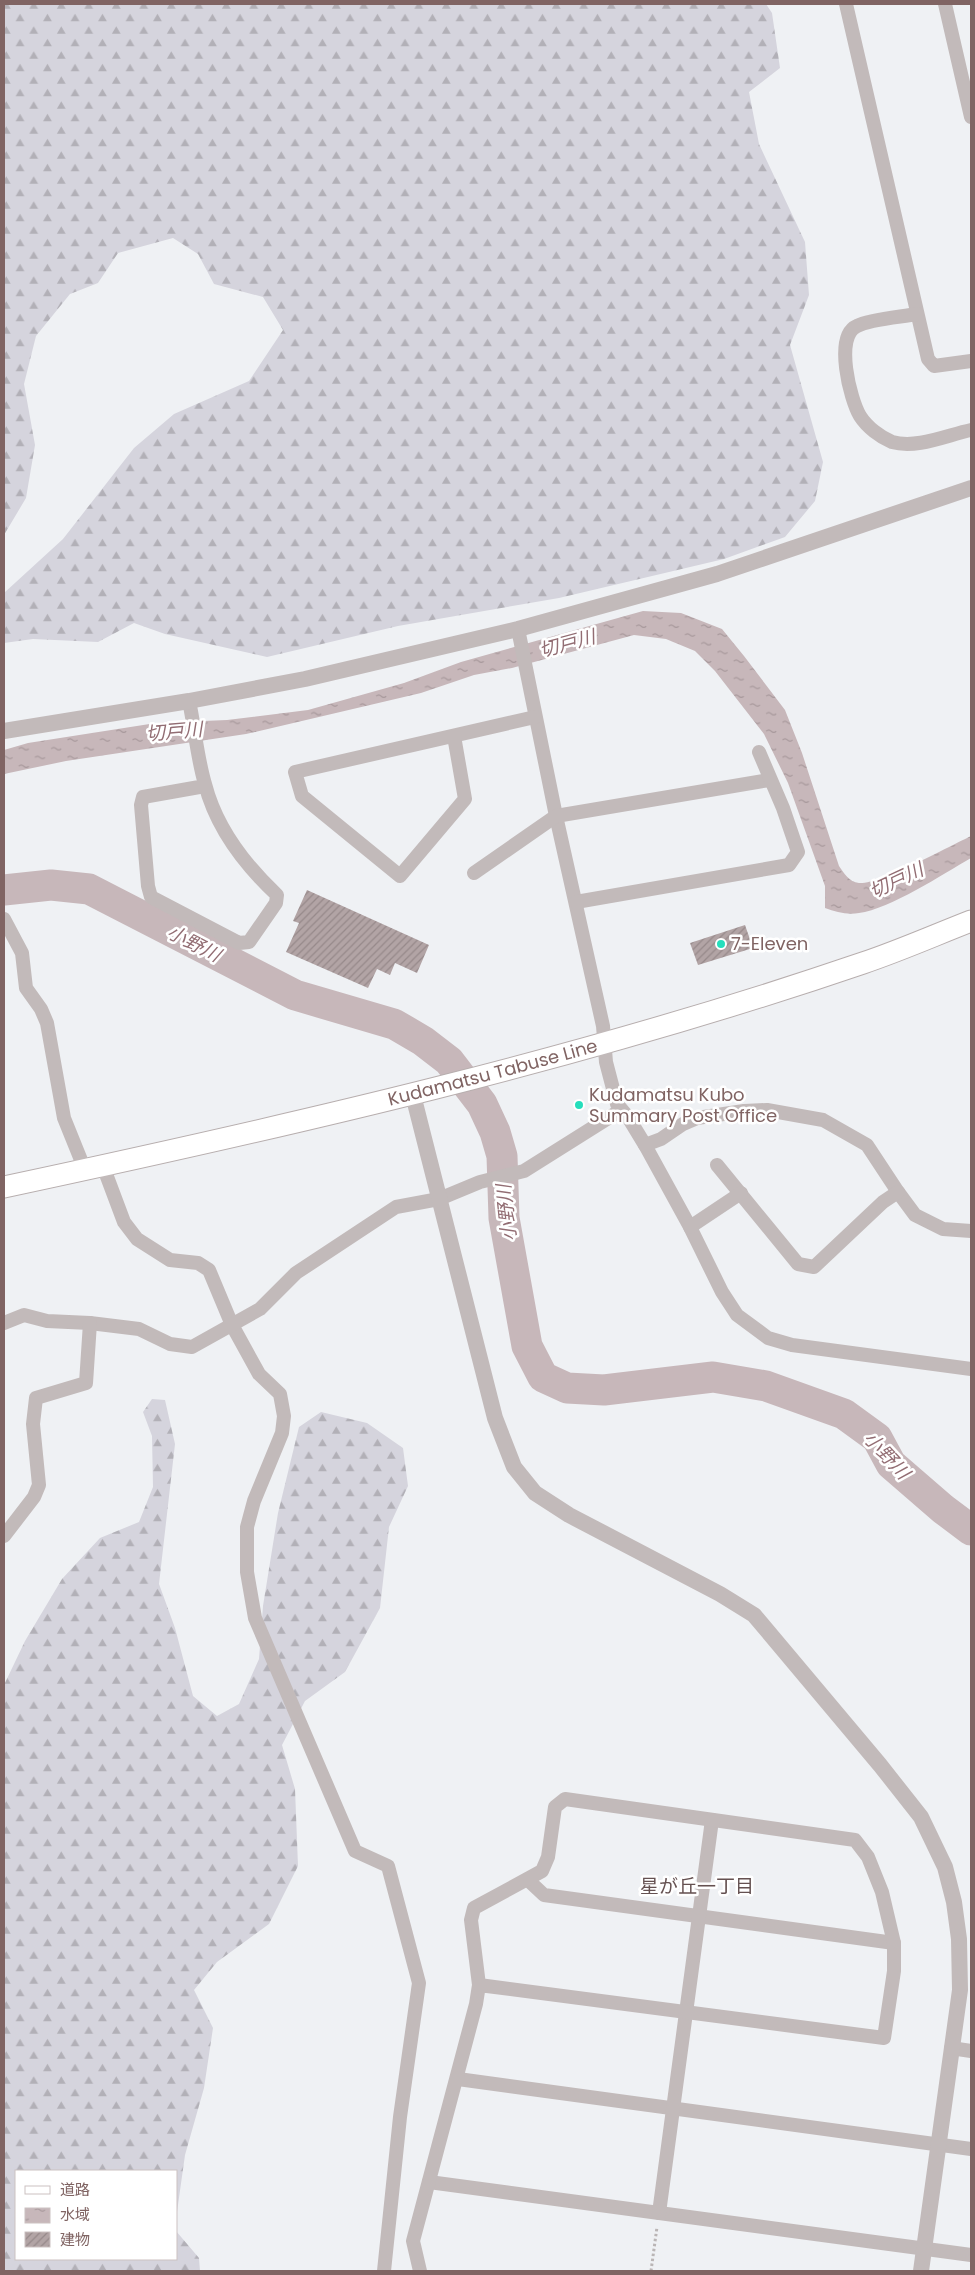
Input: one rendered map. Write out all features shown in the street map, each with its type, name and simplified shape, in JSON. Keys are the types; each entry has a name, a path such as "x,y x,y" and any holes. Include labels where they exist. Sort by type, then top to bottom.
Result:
{"main road":[{"name":"Kudamatsu Tabuse Line","path":"4,1187 413,1095 605,1044 864,963 971,921"}],"street":[{"path":"846,4 928,359 934,366 971,361"},
{"path":"944,4 971,117"},
{"path":"917,314 856,326 848,335 845,359 848,387 860,416 874,432 892,442 911,444 971,430"},
{"path":"4,731 189,701 305,679 519,634 717,574 971,488"},
{"path":"519,634 535,718 605,1044 606,1062 617,1104 628,1117 645,1145 690,1227 722,1292 737,1315 768,1338 792,1345 971,1369"},
{"path":"189,701 205,786 220,824 256,876 277,895 276,903 248,942 240,943 151,897 148,886 141,805 144,797 205,786"},
{"path":"454,736 464,799 400,876 302,796 295,772 454,736 535,718"},
{"path":"576,902 789,865 798,852 783,808 769,780 759,752"},
{"path":"474,873 556,816 769,780"},
{"path":"4,919 22,953 26,988 47,1023 64,1118 124,1222 137,1239 170,1260 198,1264 208,1270 232,1325 259,1374 280,1394 284,1416 282,1433 254,1501 247,1527 247,1572 255,1618 355,1851 388,1866 419,1983 400,2117 384,2271"},
{"path":"413,1095 495,1418 514,1468 535,1493 570,1514 720,1594 754,1616 820,1692 921,1817 945,1867 954,1902 959,1939 960,1990 921,2271"},
{"path":"4,1322 24,1315 47,1321 90,1323 139,1329 170,1344 192,1346 260,1309 296,1273 396,1207 439,1199 480,1182 524,1171 621,1110"},
{"path":"645,1145 661,1139 683,1124 696,1118 744,1111 767,1110 823,1120 867,1145 915,1215 943,1229 971,1231"},
{"path":"717,1165 798,1264 814,1267 882,1202 898,1192"},
{"path":"690,1227 741,1193"},
{"path":"4,1536 34,1497 39,1485 33,1424 36,1398 86,1383 90,1323"},
{"path":"420,2271 413,2241 458,2079 479,1984 471,1920 474,1908 528,1880 542,1870 548,1857 555,1807 565,1799 855,1840 868,1857 882,1892 894,1944 894,1970 884,2038 479,1984"},
{"path":"659,2213 712,1820"},
{"path":"528,1880 544,1895 894,1944"},
{"path":"951,2048 971,2051"},
{"path":"458,2079 971,2149"},
{"path":"429,2182 971,2256"}],"path":[{"path":"651,2271 659,2213"}],"green space":[{"path":"4,4 766,4 772,13 780,68 749,92 759,144 805,242 809,295 790,345 823,462 815,501 785,537 724,559 559,598 398,626 267,657 165,634 134,623 98,642 33,639 4,643 4,593 63,539 134,448 174,414 249,381 283,330 263,297 214,284 198,254 173,238 118,253 98,283 70,294 36,336 24,384 35,445 26,498 4,535"},
{"path":"152,1399 165,1400 175,1444 159,1584 175,1628 193,1696 217,1716 239,1704 259,1659 263,1606 278,1513 299,1427 321,1412 367,1423 403,1448 408,1486 389,1527 380,1608 345,1672 305,1701 282,1745 295,1789 298,1866 269,1924 217,1962 194,1990 213,2028 204,2088 185,2155 178,2205 178,2170 15,2170 15,2260 178,2260 178,2233 199,2258 200,2271 4,2271 4,1685 25,1641 62,1579 100,1538 139,1522 153,1487 152,1436 143,1412"}],"water":[{"name":"切戸川","path":"643,611 681,613 722,629 744,656 785,710 802,753 839,866 850,879 859,883 882,878 971,836 971,858 901,898 872,910 850,914 825,908 825,886 788,783 764,734 715,671 695,651 666,639 634,635 512,668 474,675 421,693 246,734 66,761 4,774 4,750 28,743 156,723 227,720 308,710 404,683 461,662"}],"building":[{"path":"307,890 429,945 417,973 395,963 390,975 377,969 368,988 286,952 299,923 293,921"},
{"path":"745,925 753,948 698,965 690,943"}],"waterway":[{"name":"小野川","path":"4,890 51,885 89,889 295,995 394,1024 423,1041 449,1061 482,1104 495,1132 502,1156 504,1218 527,1346 543,1377 567,1388 604,1390 713,1377 766,1386 844,1414 877,1438 891,1464 943,1509 971,1530"}],"place":[{"name":"7-Eleven","path":"721,944"},
{"name":"Kudamatsu Kubo Summary Post Office","path":"579,1105"}],"district":[{"name":"星が丘一丁目","path":"697,1886"}]}
